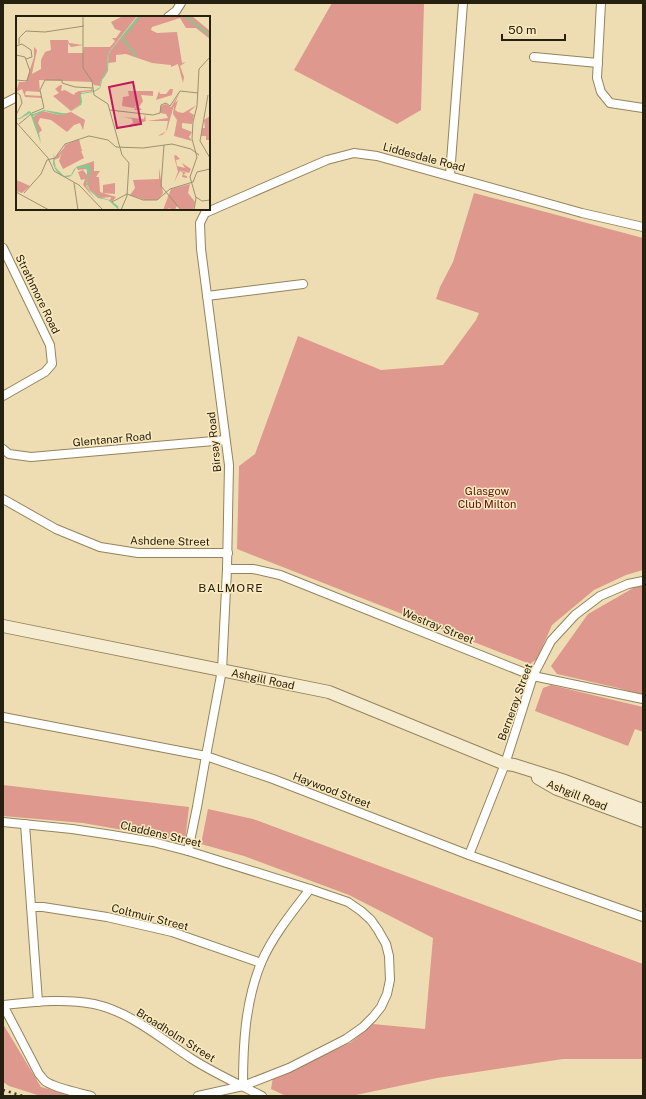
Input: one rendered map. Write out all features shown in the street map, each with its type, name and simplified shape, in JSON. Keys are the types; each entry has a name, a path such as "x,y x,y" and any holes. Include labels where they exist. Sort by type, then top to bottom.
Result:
{"street":[{"path":"169,16 176,11 181,3"},
{"path":"450,176 463,3"},
{"path":"602,3 597,78 601,92 610,103 643,108"},
{"path":"534,57 598,63"},
{"path":"3,104 16,98"},
{"name":"Liddesdale Road","path":"205,213 327,160 354,153 377,156 582,212 643,227"},
{"name":"Birsay Road","path":"188,851 191,842 222,670 228,553 229,465 201,249 200,224 205,213"},
{"name":"Strathmore Road","path":"3,248 50,345 52,364 45,372 3,396"},
{"path":"207,296 303,284"},
{"name":"Glentanar Road","path":"3,449 9,454 31,457 225,440"},
{"name":"Ashdene Street","path":"3,499 56,529 100,547 138,553 228,553"},
{"name":"Westray Street","path":"227,569 253,569 280,575 534,676 643,699"},
{"name":"Berneray Street","path":"469,855 509,765 534,676 551,641 575,615 600,596 628,584 643,581"},
{"name":"Ashgill Road","path":"3,626 329,692 509,765 557,789 643,821"},
{"name":"Haywood Street","path":"3,717 206,756 273,779 469,855 643,917"},
{"name":"Ashgill Road","path":"509,765 565,781 643,810"},
{"name":"Claddens Street","path":"3,822 112,834 188,851 348,902 371,920 386,944 390,968 390,980 387,994 373,1017 363,1027 346,1039 289,1068 243,1086 198,1096"},
{"path":"25,824 38,1002"},
{"path":"243,1086 243,1054 246,1021 261,963 279,930 310,889"},
{"name":"Coltmuir Street","path":"31,907 43,907 107,917 172,932 261,963"},
{"name":"Broadholm Street","path":"3,1004 66,1001 95,1005 125,1016 150,1030 208,1069 262,1096"},
{"path":"3,1004 39,1074 44,1080 58,1087 91,1096"}],"green space":[{"path":"332,3 424,3 421,110 397,124 294,70"},
{"name":"Glasgow Club Milton","path":"474,193 643,238 643,570 626,575 594,590 552,625 537,659 530,664 237,549 239,466 255,454 298,336 381,370 443,365 476,320 479,313 436,299 440,287 453,262"},
{"path":"643,585 643,695 557,674 551,666 588,614 635,587"},
{"path":"551,685 643,707 643,732 635,729 628,746 535,711 543,688"},
{"path":"3,785 189,807 185,841 83,823 3,816"},
{"path":"208,809 253,819 643,964 643,1059 563,1059 437,1078 351,1096 286,1096 271,1089 273,1077 350,1043 373,1024 425,1029 433,938 349,895 244,856 201,844"},
{"path":"3,1024 41,1087 74,1096 41,1096 9,1086 3,1082"}],"railway":[{"path":"3,1090 23,1096"}],"district":[{"name":"BALMORE","path":"231,588"}]}
